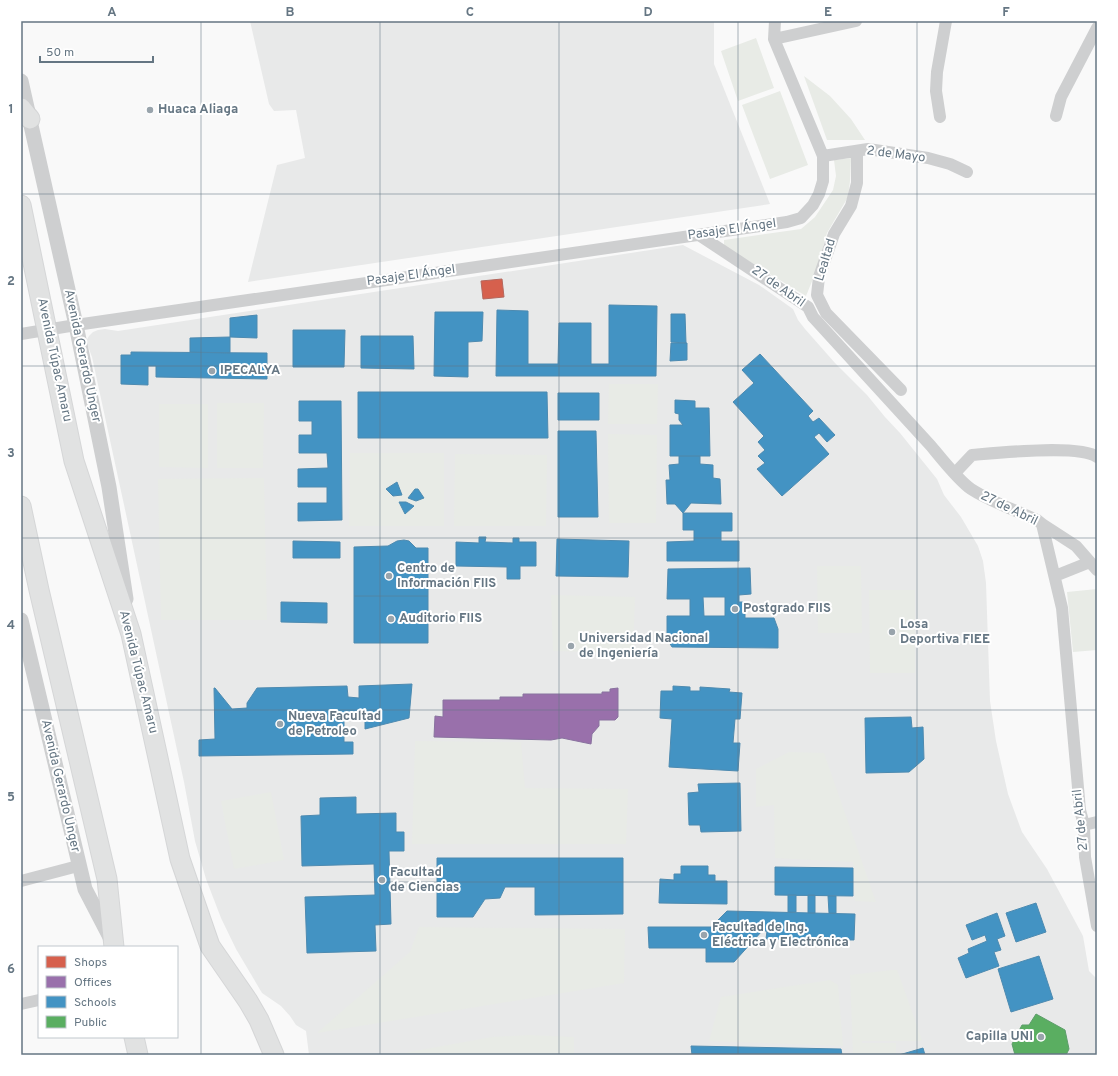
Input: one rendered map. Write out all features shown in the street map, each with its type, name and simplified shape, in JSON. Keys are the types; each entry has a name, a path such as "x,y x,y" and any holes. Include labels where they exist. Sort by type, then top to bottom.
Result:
{"main road":[{"name":"Avenida Túpac Amaru","path":"21,205 48,329 74,461 131,634 180,860 210,946 248,1000 265,1031 274,1055"},
{"path":"21,506 39,590 108,879 114,946"},
{"path":"134,1038 138,1055"}],"street":[{"path":"775,21 774,39 823,156"},
{"path":"774,39 856,21"},
{"path":"940,117 936,91 937,72 946,21"},
{"path":"1056,116 1061,97 1097,28"},
{"name":"Avenida Gerardo Unger","path":"21,81 25,114 76,325 110,487 131,634"},
{"name":"2 de Mayo","path":"823,156 868,149 928,158 950,164 967,172"},
{"name":"Lealtad","path":"857,151 857,184 851,206 834,234 819,277 817,295 826,313 901,390"},
{"name":"Pasaje El Ángel","path":"21,334 787,222 801,218 813,205 819,194 823,181 823,156"},
{"name":"27 de Abril","path":"699,235 808,307 813,317 970,489 986,498 1037,520 1042,524 1062,608 1080,810 1084,825 1085,858 1097,926"},
{"path":"955,473 972,455 1072,450 1093,454 1097,457"},
{"path":"1042,524 1076,546 1093,566 1055,576"},
{"name":"Avenida Gerardo Unger","path":"21,620 78,866 85,889 114,946"},
{"path":"1084,825 1097,822"},
{"path":"21,882 78,866"},
{"path":"21,1004 38,1000"}],"shaded area":[{"path":"250,21 714,21 714,64 770,204 248,282 277,165 305,158 296,110 274,111 269,104"},
{"path":"756,38 774,88 738,101 721,51"},
{"path":"804,76 830,96 851,119 865,140 827,140"},
{"path":"780,91 808,165 770,179 742,105"},
{"path":"851,158 848,197 827,233 817,269 806,296 724,246 724,240 801,229 815,217 833,190 836,176 834,160"},
{"name":"Universidad Nacional de Ingeniería","path":"683,245 759,285 793,309 798,320 805,329 835,363 867,395 937,479 944,495 961,517 978,546 983,561 986,583 990,701 996,741 1008,794 1022,832 1047,869 1083,936 1089,971 1097,979 1097,1055 309,1055 306,1031 296,1025 281,1006 262,993 236,949 221,918 206,879 195,841 184,782 92,357 86,341 89,336 98,330 105,329 118,331"},
{"path":"609,384 658,384 657,424 608,424"},
{"path":"217,403 264,403 263,468 217,468"},
{"path":"159,404 208,404 208,468 159,467"},
{"path":"608,434 657,435 656,523 609,523"},
{"path":"350,453 444,453 444,526 349,526"},
{"path":"455,454 547,455 546,526 454,526"},
{"path":"264,478 267,620 161,620 158,479"},
{"path":"817,566 861,566 862,633 818,633"},
{"path":"1097,589 1097,650 1073,652 1067,592"},
{"name":"Losa Deportiva FIEE","path":"869,590 915,590 915,673 870,673"},
{"path":"551,595 635,597 633,653 553,651"},
{"path":"415,741 521,742 525,788 628,789 626,844 412,844"},
{"path":"789,752 824,753 876,902 855,901 853,862 775,858 774,805 756,807 756,769"},
{"path":"271,792 284,860 234,869 221,801"},
{"path":"419,927 625,929 624,983 317,1033 410,952"},
{"path":"897,970 922,1040 862,1041 862,1055 853,1055 850,975"},
{"path":"830,980 838,985 843,1046 709,1041 721,997"},
{"path":"529,1035 574,1037 574,1055 393,1055 492,1037"},
{"path":"862,1043 896,1043 896,1055 862,1055"}],"building: Shops":[{"path":"502,279 504,297 483,299 481,281"}],"building: Offices":[{"path":"618,688 618,717 615,720 599,720 599,726 592,734 591,744 562,738 551,740 434,737 435,716 443,717 443,700 500,700 500,697 523,697 523,694 602,694 602,692 610,692 610,689"}],"building: Schools":[{"path":"609,305 657,306 656,376 496,376 497,310 528,311 528,364 558,364 559,323 591,323 591,364 609,364"},
{"path":"435,312 483,312 482,341 468,342 468,377 434,376"},
{"path":"671,314 685,314 686,343 671,342"},
{"path":"257,315 257,338 230,337 230,318"},
{"path":"293,330 345,330 344,367 293,367"},
{"path":"361,336 413,336 414,369 361,368"},
{"path":"230,337 230,353 190,352 190,338"},
{"path":"671,343 687,343 687,360 670,361"},
{"name":"IPECALYA","path":"131,352 267,353 267,379 156,377 156,366 148,366 148,385 121,384 121,355 131,355"},
{"path":"760,354 813,411 808,416 813,422 819,418 835,435 827,442 819,433 814,437 829,454 782,496 757,469 765,463 758,456 765,450 758,442 764,436 733,402 754,383 742,370"},
{"path":"358,392 547,392 548,438 358,438"},
{"path":"558,393 599,393 599,420 558,420"},
{"path":"675,400 695,401 695,408 709,408 710,456 670,456 670,425 683,425 679,420 679,414 675,413"},
{"path":"299,401 341,401 342,520 298,521 298,503 327,503 327,487 298,487 298,469 328,468 327,453 299,453 299,435 312,435 312,421 299,421"},
{"path":"558,431 596,431 598,517 558,517"},
{"path":"679,456 700,456 700,464 713,465 713,478 720,479 721,504 691,503 683,513 675,504 667,504 666,480 670,480 669,465 679,464"},
{"path":"397,482 402,495 393,496 386,489"},
{"path":"415,489 418,489 424,498 416,501 408,498"},
{"path":"399,502 406,502 414,506 405,514"},
{"path":"683,513 732,513 732,531 721,531 721,541 739,541 739,561 667,561 667,542 694,541 694,530 683,530"},
{"path":"479,537 486,537 485,542 513,543 513,538 519,538 519,542 536,542 536,566 520,566 520,579 507,579 507,567 456,566 456,542 479,543"},
{"path":"557,539 629,541 628,577 556,576"},
{"path":"293,541 340,542 340,558 293,558"},
{"path":"397,541 409,541 416,548 428,548 428,596 354,596 354,547 388,546"},
{"name":"Postgrado FIIS","path":"750,568 751,594 739,595 739,602 745,602 745,618 774,618 778,629 778,648 672,647 667,639 667,616 690,616 690,599 667,599 668,569","holes":["703,597 725,597 725,616 704,616"]},
{"name":"Auditorio FIIS","path":"354,596 428,596 428,643 354,643"},
{"path":"281,602 327,603 327,623 281,622"},
{"name":"Nueva Facultad de Petroleo","path":"412,684 409,718 365,729 365,718 344,719 344,742 353,742 353,754 199,756 199,740 215,739 214,688 232,709 247,708 247,703 257,688 347,686 348,697 359,698 359,686"},
{"path":"673,686 690,687 690,691 700,691 700,687 730,689 729,692 742,693 740,719 735,719 733,743 740,743 738,771 669,767 672,719 660,718 661,691 673,691"},
{"path":"911,717 912,728 923,727 924,759 909,772 866,773 865,718"},
{"path":"740,783 741,831 701,832 700,825 689,825 688,793 699,792 698,784"},
{"name":"Facultad de Ciencias","path":"356,797 356,814 396,813 396,832 404,832 404,851 389,851 391,924 375,925 376,951 307,953 305,897 375,895 374,864 302,866 301,816 320,815 320,798"},
{"path":"437,858 623,858 623,914 535,915 535,887 505,887 500,898 485,899 473,917 437,917"},
{"path":"681,866 708,866 708,875 715,875 715,881 727,881 727,904 659,903 660,879 674,880 674,874 681,874"},
{"path":"775,867 853,868 853,896 775,895"},
{"path":"788,895 796,895 796,912 788,912"},
{"path":"808,895 815,895 815,913 808,913"},
{"path":"828,896 836,896 836,913 829,913"},
{"path":"1036,903 1046,932 1016,942 1006,913"},
{"name":"Facultad de Ing. Eléctrica y Electrónica","path":"727,911 855,914 854,940 766,939 767,931 762,931 734,962 706,962 706,948 649,948 648,927 711,927"},
{"path":"997,913 1005,936 997,939 1001,950 994,952 999,966 966,978 958,958 969,953 968,949 987,941 985,935 972,940 966,925"},
{"path":"1039,956 1053,999 1011,1012 998,969"},
{"path":"691,1046 841,1049 842,1055 692,1055"},
{"path":"923,1048 925,1055 899,1055"}],"building: Public":[{"name":"Capilla UNI","path":"1036,1014 1065,1030 1069,1049 1066,1055 1015,1055 1012,1044 1022,1025 1029,1025"}],"place":[{"name":"Huaca Aliaga","path":"150,110"},
{"name":"IPECALYA","path":"212,371"},
{"name":"Centro de Información FIIS","path":"389,576"},
{"name":"Postgrado FIIS","path":"735,609"},
{"name":"Auditorio FIIS","path":"391,619"},
{"name":"Losa Deportiva FIEE","path":"892,632"},
{"name":"Universidad Nacional de Ingeniería","path":"571,646"},
{"name":"Nueva Facultad de Petroleo","path":"280,724"},
{"name":"Facultad de Ciencias","path":"382,880"},
{"name":"Facultad de Ing. Eléctrica y Electrónica","path":"704,935"},
{"name":"Capilla UNI","path":"1041,1037"}]}
